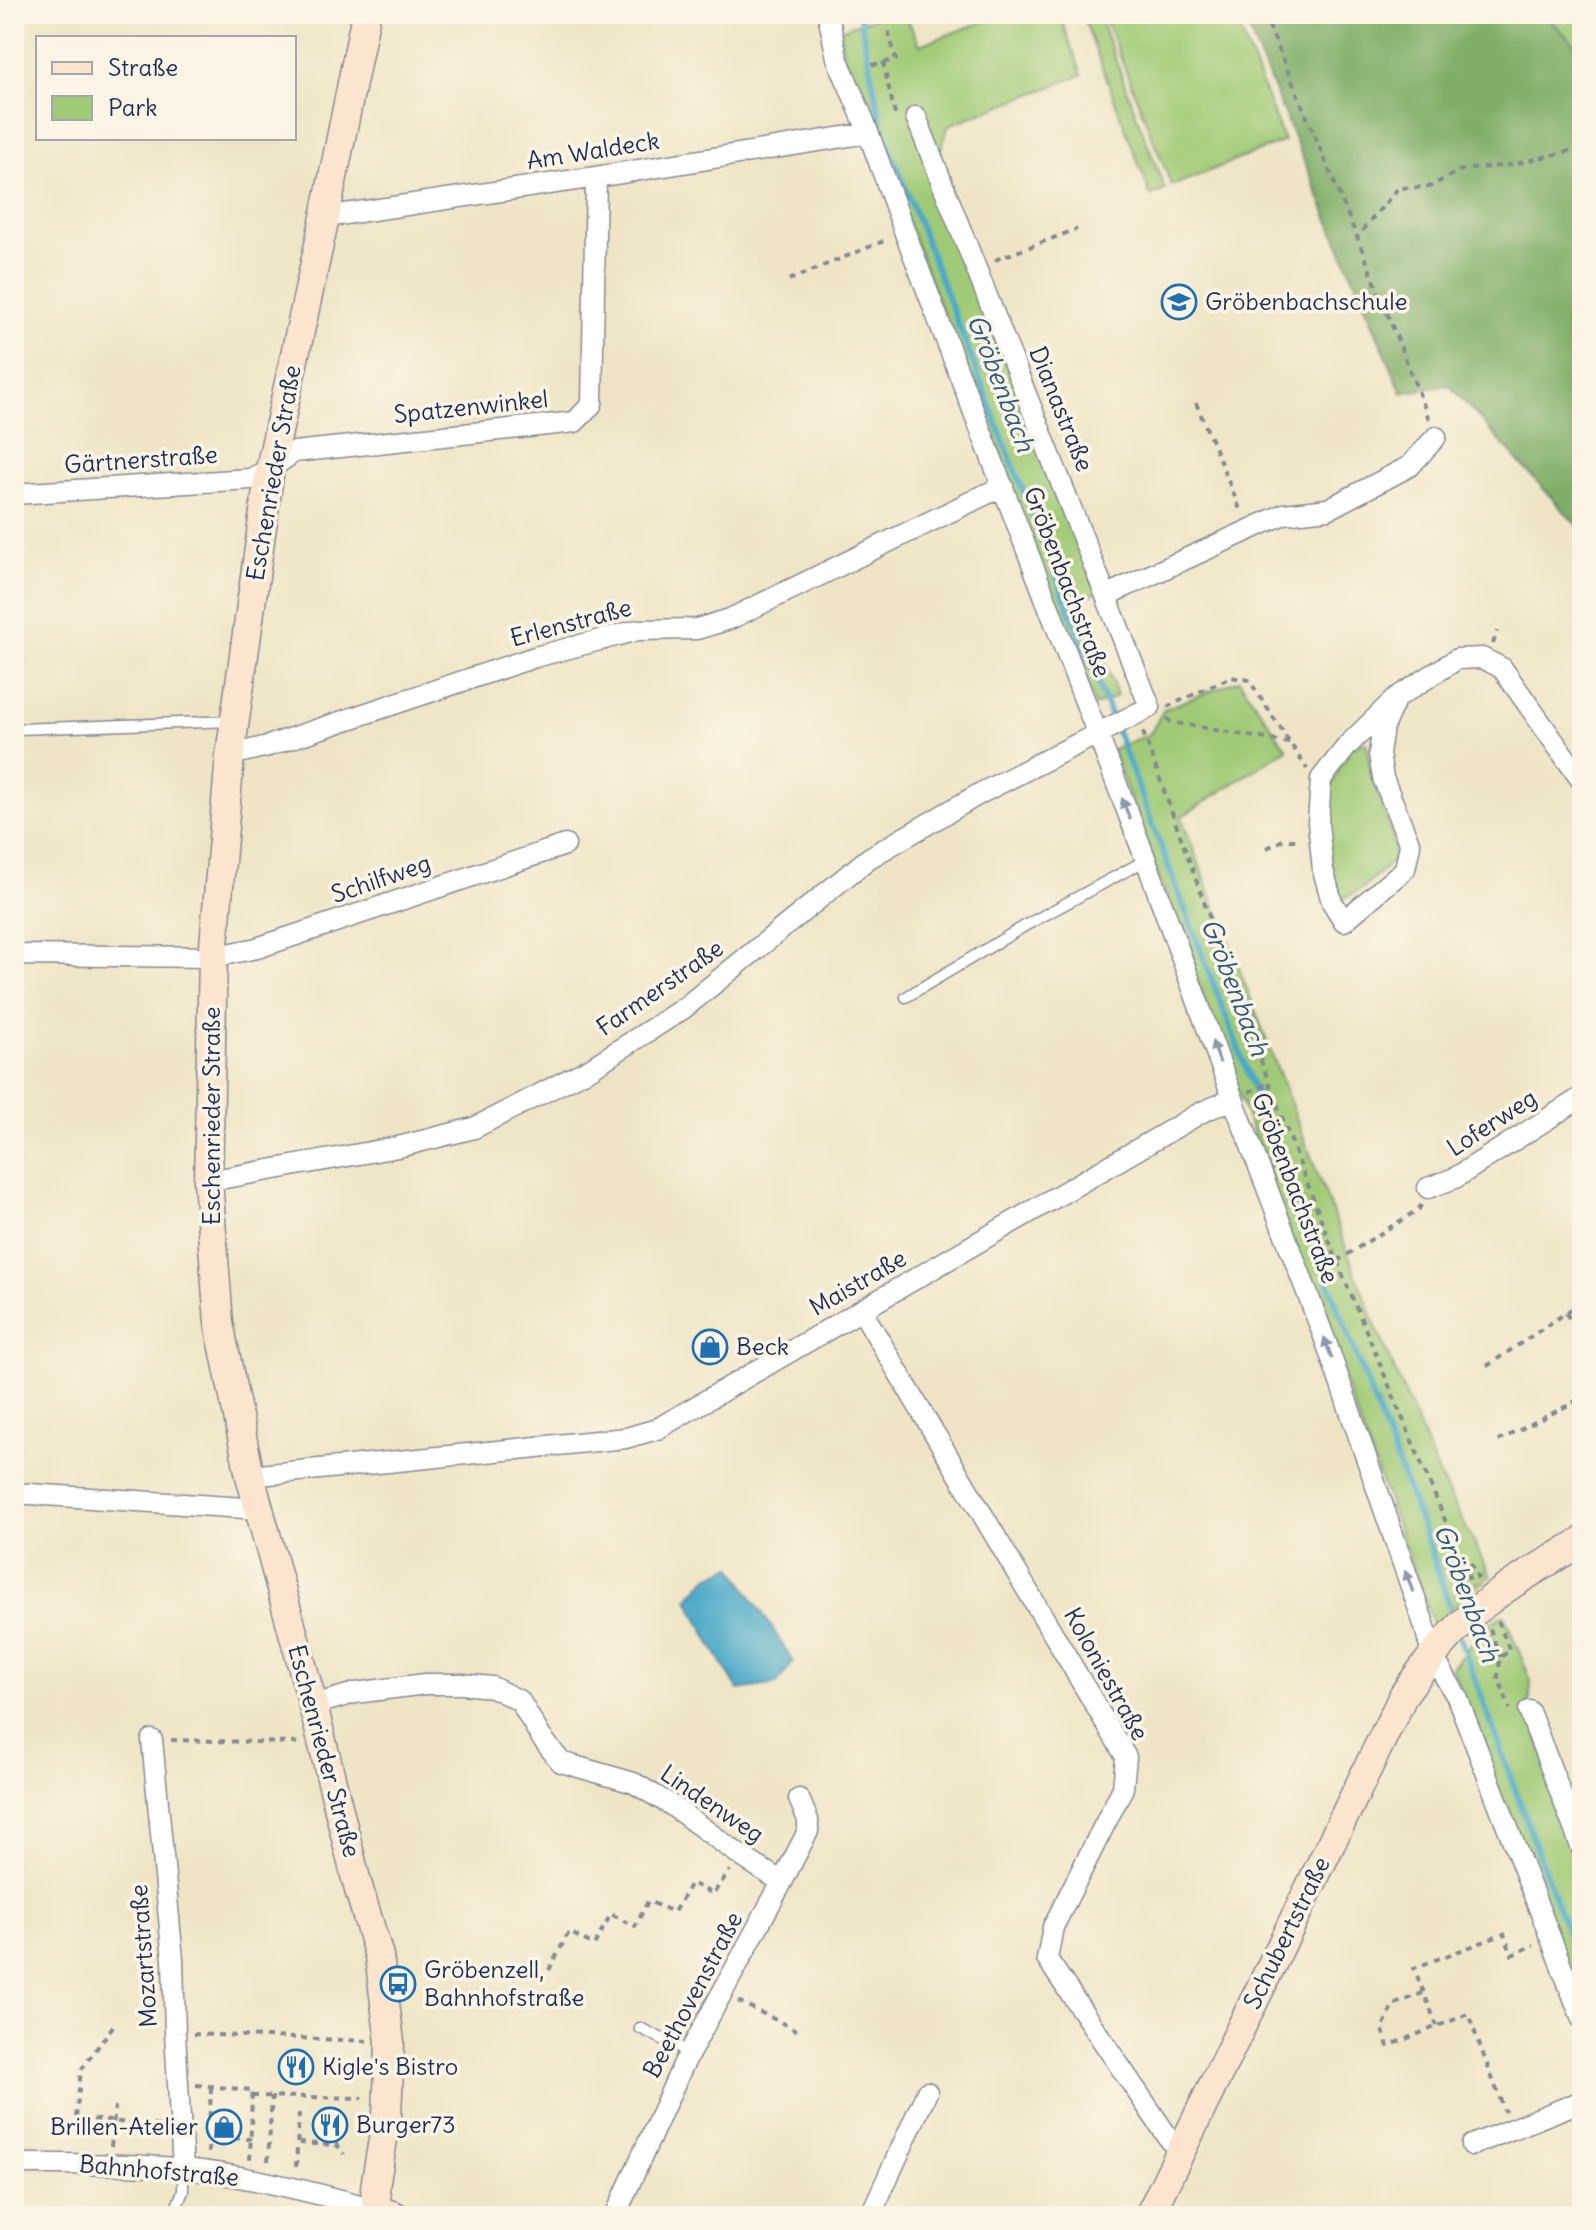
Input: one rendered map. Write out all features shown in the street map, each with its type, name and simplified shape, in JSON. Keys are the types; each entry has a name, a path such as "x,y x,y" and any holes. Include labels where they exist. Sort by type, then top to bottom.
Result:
{"street":[{"name":"Eschenrieder Straße","path":"366,14 270,469 230,755 213,957 208,1181 219,1323 250,1476 379,1956 390,2042 387,2116 375,2187 382,2214"},
{"name":"Gröbenbachstraße","path":"828,14 837,58 1003,486 1117,724 1146,860 1326,1342 1425,1627 1440,1647 1582,2019"},
{"name":"Dianastraße","path":"916,117 1150,707 1117,724"},
{"name":"Am Waldeck","path":"325,217 868,133"},
{"name":"Spatzenwinkel","path":"270,469 294,452 575,422 592,404 596,177"},
{"path":"1107,595 1284,514 1328,509 1410,466 1436,437"},
{"name":"Gärtnerstraße","path":"14,494 250,479 270,469"},
{"name":"Erlenstraße","path":"230,755 268,746 535,657 638,630 697,629 730,619 1003,486"},
{"path":"1396,698 1383,727 1379,754 1383,778 1410,845 1405,869 1344,921 1332,902 1323,870 1318,823 1321,779 1348,745 1396,698 1457,659 1482,658 1502,668 1581,777"},
{"name":"Farmerstraße","path":"208,1181 398,1147 474,1128 591,1068 684,1008 869,858 981,793 1117,724"},
{"name":"Schilfweg","path":"14,955 213,957 257,948 565,845"},
{"name":"Loferweg","path":"1428,1188 1455,1178 1582,1097"},
{"name":"Maistraße","path":"250,1476 626,1438 657,1429 1202,1112 1233,1099"},
{"name":"Koloniestraße","path":"862,1311 1126,1757 1123,1788 1053,1927 1047,1959 1170,2140 1183,2146"},
{"path":"14,1493 260,1509"},
{"name":"Schubertstraße","path":"1149,2216 1404,1694 1440,1647 1481,1608 1582,1541"},
{"name":"Lindenweg","path":"313,1705 355,1693 425,1684 492,1687 520,1701 541,1737 561,1762 634,1783 782,1882"},
{"path":"1529,1711 1582,1849"},
{"name":"Mozartstraße","path":"152,1740 173,1960 183,2169"},
{"name":"Beethovenstraße","path":"615,2216 689,2052 808,1831 808,1820 799,1799"},
{"path":"870,2216 927,2092"},
{"path":"1472,2145 1582,2101"},
{"name":"Bahnhofstraße","path":"14,2164 183,2169 241,2177 329,2196 382,2214"}],"lane":[{"path":"19,729 236,721"},
{"path":"906,997 1028,924 1146,860"},
{"path":"640,2028 689,2052"},
{"path":"173,2216 183,2191 183,2169"}],"path":[{"path":"1264,14 1436,437"},
{"path":"872,65 896,60 888,29"},
{"path":"883,62 894,115"},
{"path":"1357,237 1398,188 1429,187 1461,170 1510,165 1582,148"},
{"path":"986,264 1077,229"},
{"path":"789,280 905,233"},
{"path":"1196,403 1249,531"},
{"path":"1289,743 1171,722 1160,710 1231,677 1249,680 1307,769 1321,779"},
{"path":"1117,724 1269,1083 1337,1261 1500,1657"},
{"path":"1267,848 1283,840 1320,840"},
{"path":"1337,1261 1419,1209 1428,1188"},
{"path":"1487,1366 1582,1302"},
{"path":"1566,1313 1582,1340"},
{"path":"1498,1441 1582,1398"},
{"path":"1463,1563 1470,1561 1481,1608 1501,1629"},
{"path":"152,1740 304,1743"},
{"path":"549,1970 569,1932 594,1945 611,1914 635,1927 648,1901 674,1912 691,1883 713,1894 741,1856"},
{"path":"1437,2026 1414,1968 1504,1934 1512,1955 1551,1938"},
{"path":"722,1993 798,2031"},
{"path":"1423,1993 1393,2005 1382,2029 1388,2046 1468,2014 1512,2129"},
{"path":"113,2026 81,2070 76,2118 180,2128"},
{"path":"175,2033 372,2041"},
{"path":"209,2147 208,2086 252,2090 251,2157"},
{"path":"252,2096 370,2098"},
{"path":"268,2161 272,2096"},
{"path":"112,2141 115,2106"},
{"path":"296,2167 299,2113"},
{"path":"209,2137 251,2139"},
{"path":"299,2143 337,2145 344,2154"}],"green space":[{"path":"886,14 905,14 920,45 1004,14 1059,14 1082,75 949,125 933,173 1097,591 1084,600 1117,696 1095,706 844,57 839,30"},
{"path":"1082,14 1098,14 1165,190 1151,196"},
{"path":"1103,14 1234,14 1284,141 1172,186"},
{"path":"1242,14 1544,14 1582,51 1582,531 1449,385 1402,393"},
{"path":"1544,14 1582,14 1582,51"},
{"path":"1239,680 1287,749 1181,817 1375,1324 1440,1477 1491,1576 1434,1626 1112,749 1150,734 1164,709"},
{"path":"1367,742 1371,774 1395,845 1393,860 1363,888 1345,898 1333,894 1325,833 1326,804 1335,777 1349,752 1354,745"},
{"path":"1504,1615 1531,1681 1529,1711 1582,1866 1582,2006 1452,1668 1488,1624"}],"water":[{"path":"732,1566 793,1661 777,1684 738,1690 688,1599 707,1578"}],"waterway":[{"name":"Gröbenbach","path":"859,14 883,131 1431,1550 1454,1620"},
{"name":"Gröbenbach","path":"1460,1638 1582,1973"}],"place":[{"name":"Gröbenbachschule","path":"1179,302"},
{"name":"Beck","path":"710,1347"},
{"name":"Gröbenzell, Bahnhofstraße","path":"398,1984"},
{"name":"Kigle's Bistro","path":"296,2067"},
{"name":"Burger73","path":"330,2125"},
{"name":"Brillen-Atelier","path":"224,2127"}]}
